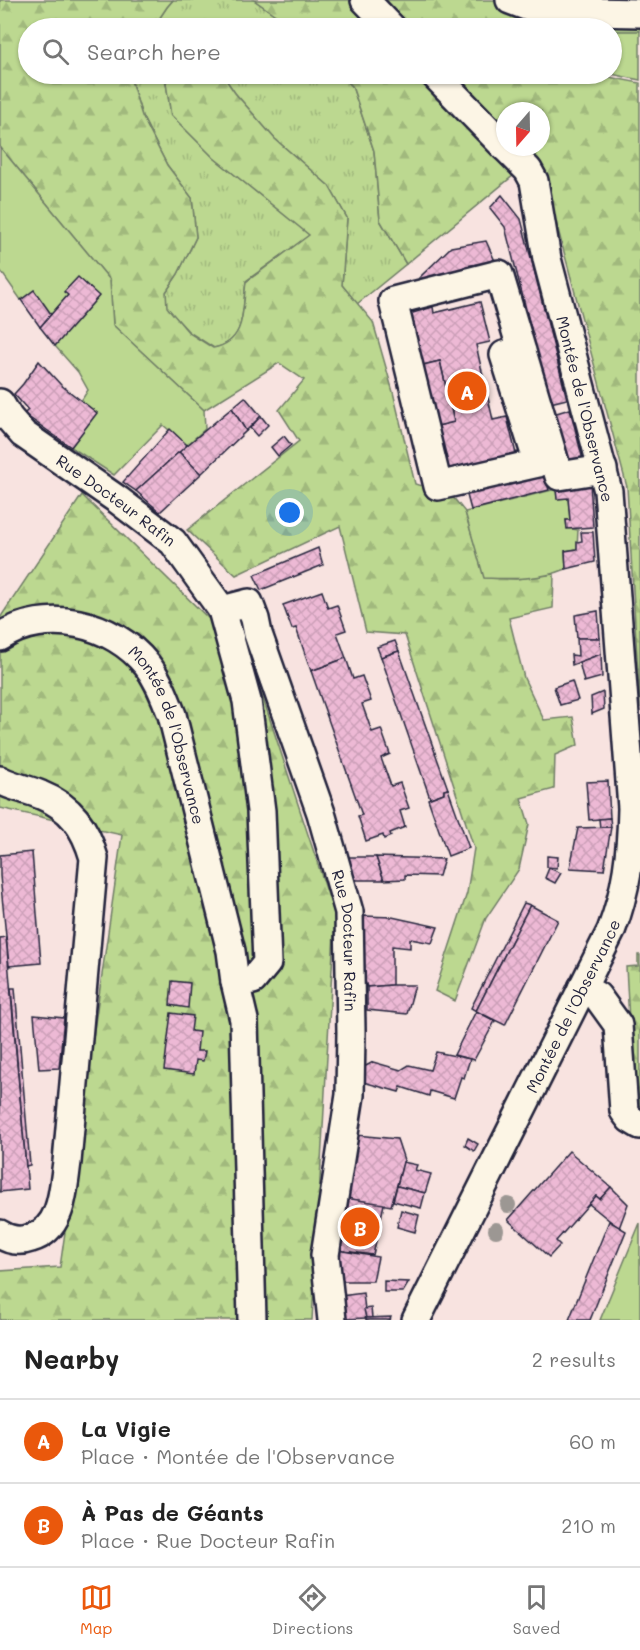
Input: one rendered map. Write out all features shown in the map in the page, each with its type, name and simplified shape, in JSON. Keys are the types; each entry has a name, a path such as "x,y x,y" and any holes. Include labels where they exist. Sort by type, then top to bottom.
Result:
{"street":[{"path":"365,0 382,18"},
{"path":"510,0 539,11 640,13"},
{"name":"Montée de l'Observance","path":"444,84 496,138"},
{"name":"Montée de l'Observance","path":"416,1320 611,931 622,902 632,846 632,808 608,491 548,259 534,181 528,170 514,156"},
{"path":"522,351 504,355 538,463 438,486 393,301 499,274 522,351 559,476 603,469"},
{"name":"Rue Docteur Rafin","path":"0,403 23,434 118,500 173,542 222,609 247,701 261,811 264,870 267,963 253,980 236,982"},
{"name":"Rue Docteur Rafin","path":"222,609 249,603 321,813 349,912 350,1095 324,1255 332,1320"},
{"name":"Montée de l'Observance","path":"0,637 14,628 40,621 66,621 113,637 134,651 147,666 158,683 172,715 231,951 244,1020 252,1320"},
{"path":"0,780 43,795 62,807 77,820 88,838 94,858 67,1162 60,1206 52,1224 39,1236 21,1241 7,1239 0,1234"},
{"path":"582,988 597,996 618,1025 624,1111 630,1119 640,1125"}],"green space":[{"path":"0,0 173,0 160,18 18,18 18,84 132,84 142,116 167,165 192,198 196,237 178,274 166,292 167,307 189,333 213,348 224,345 237,332 243,313 246,282 309,235 214,158 171,115 166,84 229,84 275,139 329,186 347,218 342,285 373,322 415,484 452,496 465,512 485,578 516,579 554,574 553,608 509,618 524,678 544,720 573,717 578,745 555,755 554,789 521,798 529,824 519,869 486,918 455,1001 435,991 467,893 474,848 405,635 366,632 340,526 236,575 187,530 299,441 279,410 304,380 279,363 204,410 113,325 110,280 0,147"},
{"path":"173,0 254,0 280,18 160,18"},
{"path":"254,0 640,0 640,31 622,31 622,18 280,18"},
{"path":"622,31 640,31 640,80 622,76"},
{"path":"622,80 640,83 640,708 627,487 545,181 531,161 406,264 380,220 374,151 350,84 622,84"},
{"path":"132,84 166,84 171,115 214,158 310,235 246,281 241,323 238,332 225,345 214,348 189,332 166,307 166,292 178,274 196,237 192,198 167,165 142,116"},
{"path":"229,84 350,84 352,86 374,151 380,220 406,264 357,304 342,285 347,218 329,186 275,139"},
{"path":"0,147 110,280 113,325 204,410 205,429 187,445 163,425 114,475 71,447 97,413 81,401 88,390 78,372 55,346 51,314 34,290 21,300 0,270"},
{"path":"556,489 557,499 568,498 570,520 566,520 567,528 578,530 577,549 565,551 566,569 536,577 484,578 465,512"},
{"path":"82,495 250,659 335,916 312,1320 0,1320 0,1271 60,1267 122,835 0,808 0,618"},
{"path":"638,955 640,955 640,1110 634,1110 626,967 638,966"},
{"path":"640,1223 640,1320 600,1320"}],"building":[{"path":"502,195 521,219 567,399 550,403 505,227 490,208"},
{"path":"486,241 495,261 466,266 424,288 419,278 451,247"},
{"path":"78,277 99,296 55,346 40,327 68,295 64,292"},
{"path":"34,290 51,314 40,327 21,300"},
{"path":"480,302 490,342 476,345 493,420 507,417 517,458 444,478 437,426 454,422 440,361 423,365 421,354 416,355 406,315 433,307 434,313"},
{"path":"39,361 61,385 97,413 71,447 24,414 28,410 14,394"},
{"path":"440,361 454,422 437,426 423,365"},
{"path":"245,397 261,416 246,431 232,408"},
{"path":"232,408 246,431 201,474 179,452"},
{"path":"570,409 583,460 565,461 553,414"},
{"path":"261,416 268,425 257,436 250,428"},
{"path":"170,429 187,445 136,491 123,482"},
{"path":"284,436 291,445 278,456 271,447"},
{"path":"179,452 201,474 160,512 136,491"},
{"path":"544,472 549,490 471,510 467,495"},
{"path":"590,482 593,527 567,529 566,520 570,520 568,498 557,499 556,489"},
{"path":"581,532 593,532 595,562 566,569 565,551 577,549 577,542 582,541"},
{"path":"318,548 323,565 261,590 254,575"},
{"path":"322,591 328,608 337,605 346,630 337,633 346,658 311,671 296,628 292,629 283,605"},
{"path":"598,611 600,638 577,638 575,615"},
{"path":"577,638 600,638 601,654 572,665 571,655 578,656"},
{"path":"395,641 399,651 381,657 377,647"},
{"path":"399,651 448,789 430,798 381,657"},
{"path":"601,654 602,677 584,682 579,662"},
{"path":"346,658 353,679 362,676 371,701 362,704 372,732 381,729 390,754 381,758 391,786 400,783 409,808 400,811 405,827 390,833 391,836 384,839 383,835 366,841 358,816 362,815 311,671"},
{"path":"572,681 578,700 560,705 554,687"},
{"path":"603,692 604,709 592,714 591,697"},
{"path":"608,781 610,818 589,820 586,782"},
{"path":"448,789 469,848 448,856 428,799"},
{"path":"610,818 611,827 600,828 599,819"},
{"path":"611,827 604,870 570,868 578,828"},
{"path":"32,852 41,963 9,966 0,855"},
{"path":"547,856 558,857 557,868 547,867"},
{"path":"346,857 376,857 384,880 352,880"},
{"path":"376,857 444,859 439,876 405,875 405,879 384,880"},
{"path":"549,868 561,873 555,883 545,878"},
{"path":"524,903 530,905 476,1011 471,1008"},
{"path":"530,905 558,920 505,1025 476,1011"},
{"path":"363,916 392,917 438,927 432,943 410,939 410,948 392,946 392,985 367,987 363,975"},
{"path":"6,937 28,1189 0,1192 0,938"},
{"path":"172,981 190,983 188,1008 170,1005"},
{"path":"415,985 407,1014 367,1010 367,987"},
{"path":"11,988 15,988 30,1165 26,1166"},
{"path":"476,1011 495,1021 474,1060 454,1055"},
{"path":"171,1013 193,1016 191,1031 199,1032 197,1051 205,1051 203,1061 196,1060 194,1074 164,1070"},
{"path":"34,1015 64,1018 59,1068 39,1069"},
{"path":"436,1052 470,1059 454,1098 430,1091 429,1096 401,1087 399,1092 363,1082 364,1067 373,1062 401,1070 409,1065 430,1070"},
{"path":"356,1135 397,1139 404,1160 391,1206 345,1198"},
{"path":"468,1138 478,1144 474,1151 465,1145"},
{"path":"569,1151 611,1187 600,1199 596,1196 556,1241 560,1245 549,1257 508,1220"},
{"path":"403,1162 417,1165 415,1170 431,1174 425,1193 397,1186"},
{"path":"397,1186 425,1193 421,1208 393,1201"},
{"path":"611,1187 628,1204 619,1228 589,1204 596,1196 600,1199"},
{"path":"345,1198 384,1204 373,1255 337,1250"},
{"path":"401,1210 419,1215 415,1232 397,1227"},
{"path":"609,1221 626,1231 590,1320 569,1320"},
{"path":"337,1250 378,1257 373,1281 339,1281"},
{"path":"384,1281 409,1282 403,1292 384,1292"},
{"path":"363,1293 366,1318 344,1319 341,1296"},
{"path":"371,1308 372,1318 366,1318 364,1309"},
{"path":"391,1317 390,1320 366,1320 366,1318"}],"place":[{"name":"La Vigie","path":"467,391"},
{"name":"À Pas de Géants","path":"360,1227"}]}
